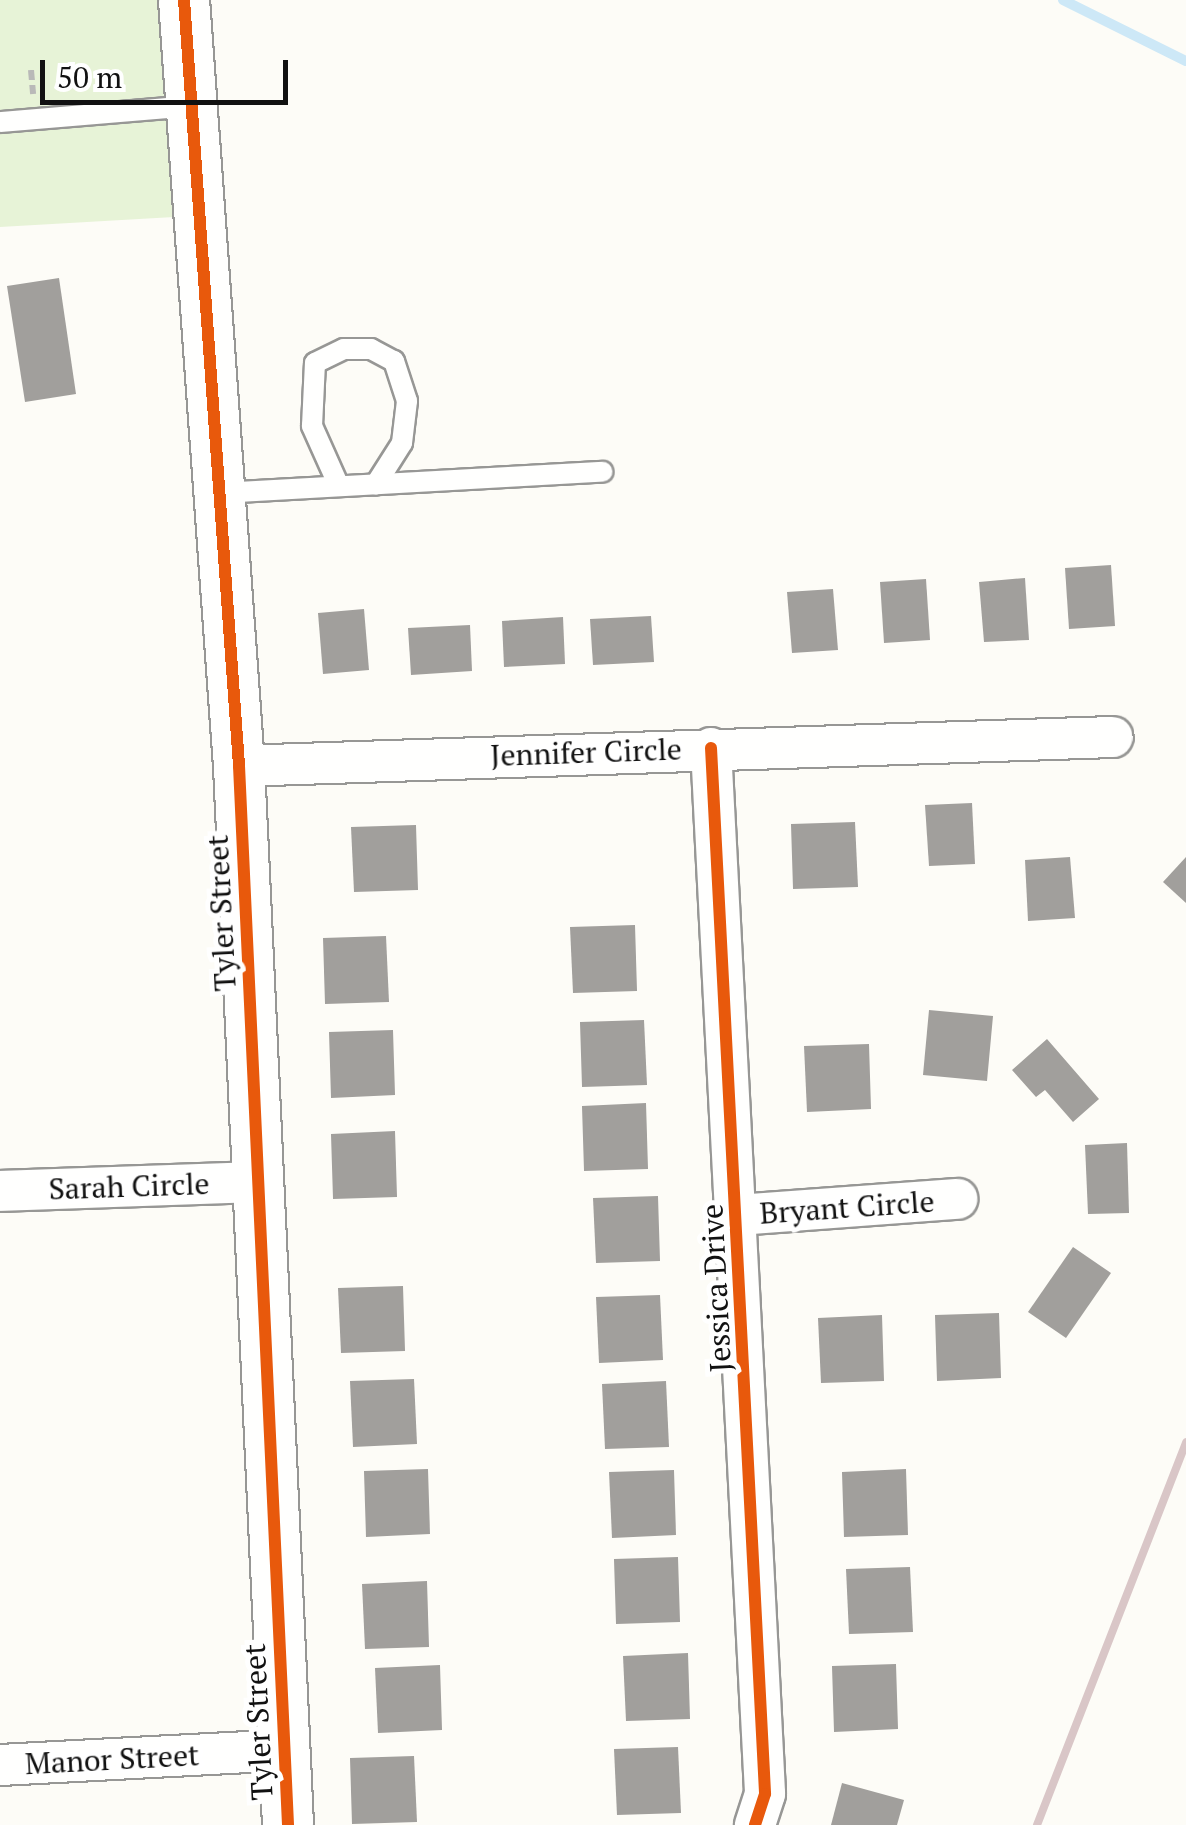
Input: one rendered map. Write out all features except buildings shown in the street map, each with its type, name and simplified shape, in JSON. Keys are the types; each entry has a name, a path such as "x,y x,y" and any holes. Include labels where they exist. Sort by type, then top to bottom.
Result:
{"street":[{"name":"Tyler Street","path":"184,0 239,766 288,1825"},
{"name":"Jennifer Circle","path":"239,766 1113,737"},
{"name":"Jessica Drive","path":"711,748 766,1794 755,1825"},
{"name":"Sarah Circle","path":"0,1191 259,1182"},
{"name":"Bryant Circle","path":"737,1215 957,1199"},
{"name":"Manor Street","path":"0,1766 284,1750"}],"lane":[{"path":"0,122 192,106"},
{"path":"338,484 312,426 316,362 344,349 371,349 394,361 407,401 402,443 376,484"},
{"path":"221,493 602,472"}],"green space":[{"path":"0,0 158,0 174,217 0,227"}],"waterway":[{"path":"1063,0 1186,61"}],"railway":[{"path":"1037,1825 1186,1442"}],"cycle path":[{"path":"184,0 239,766 288,1825"},
{"path":"711,748 765,1794 755,1825"}]}
